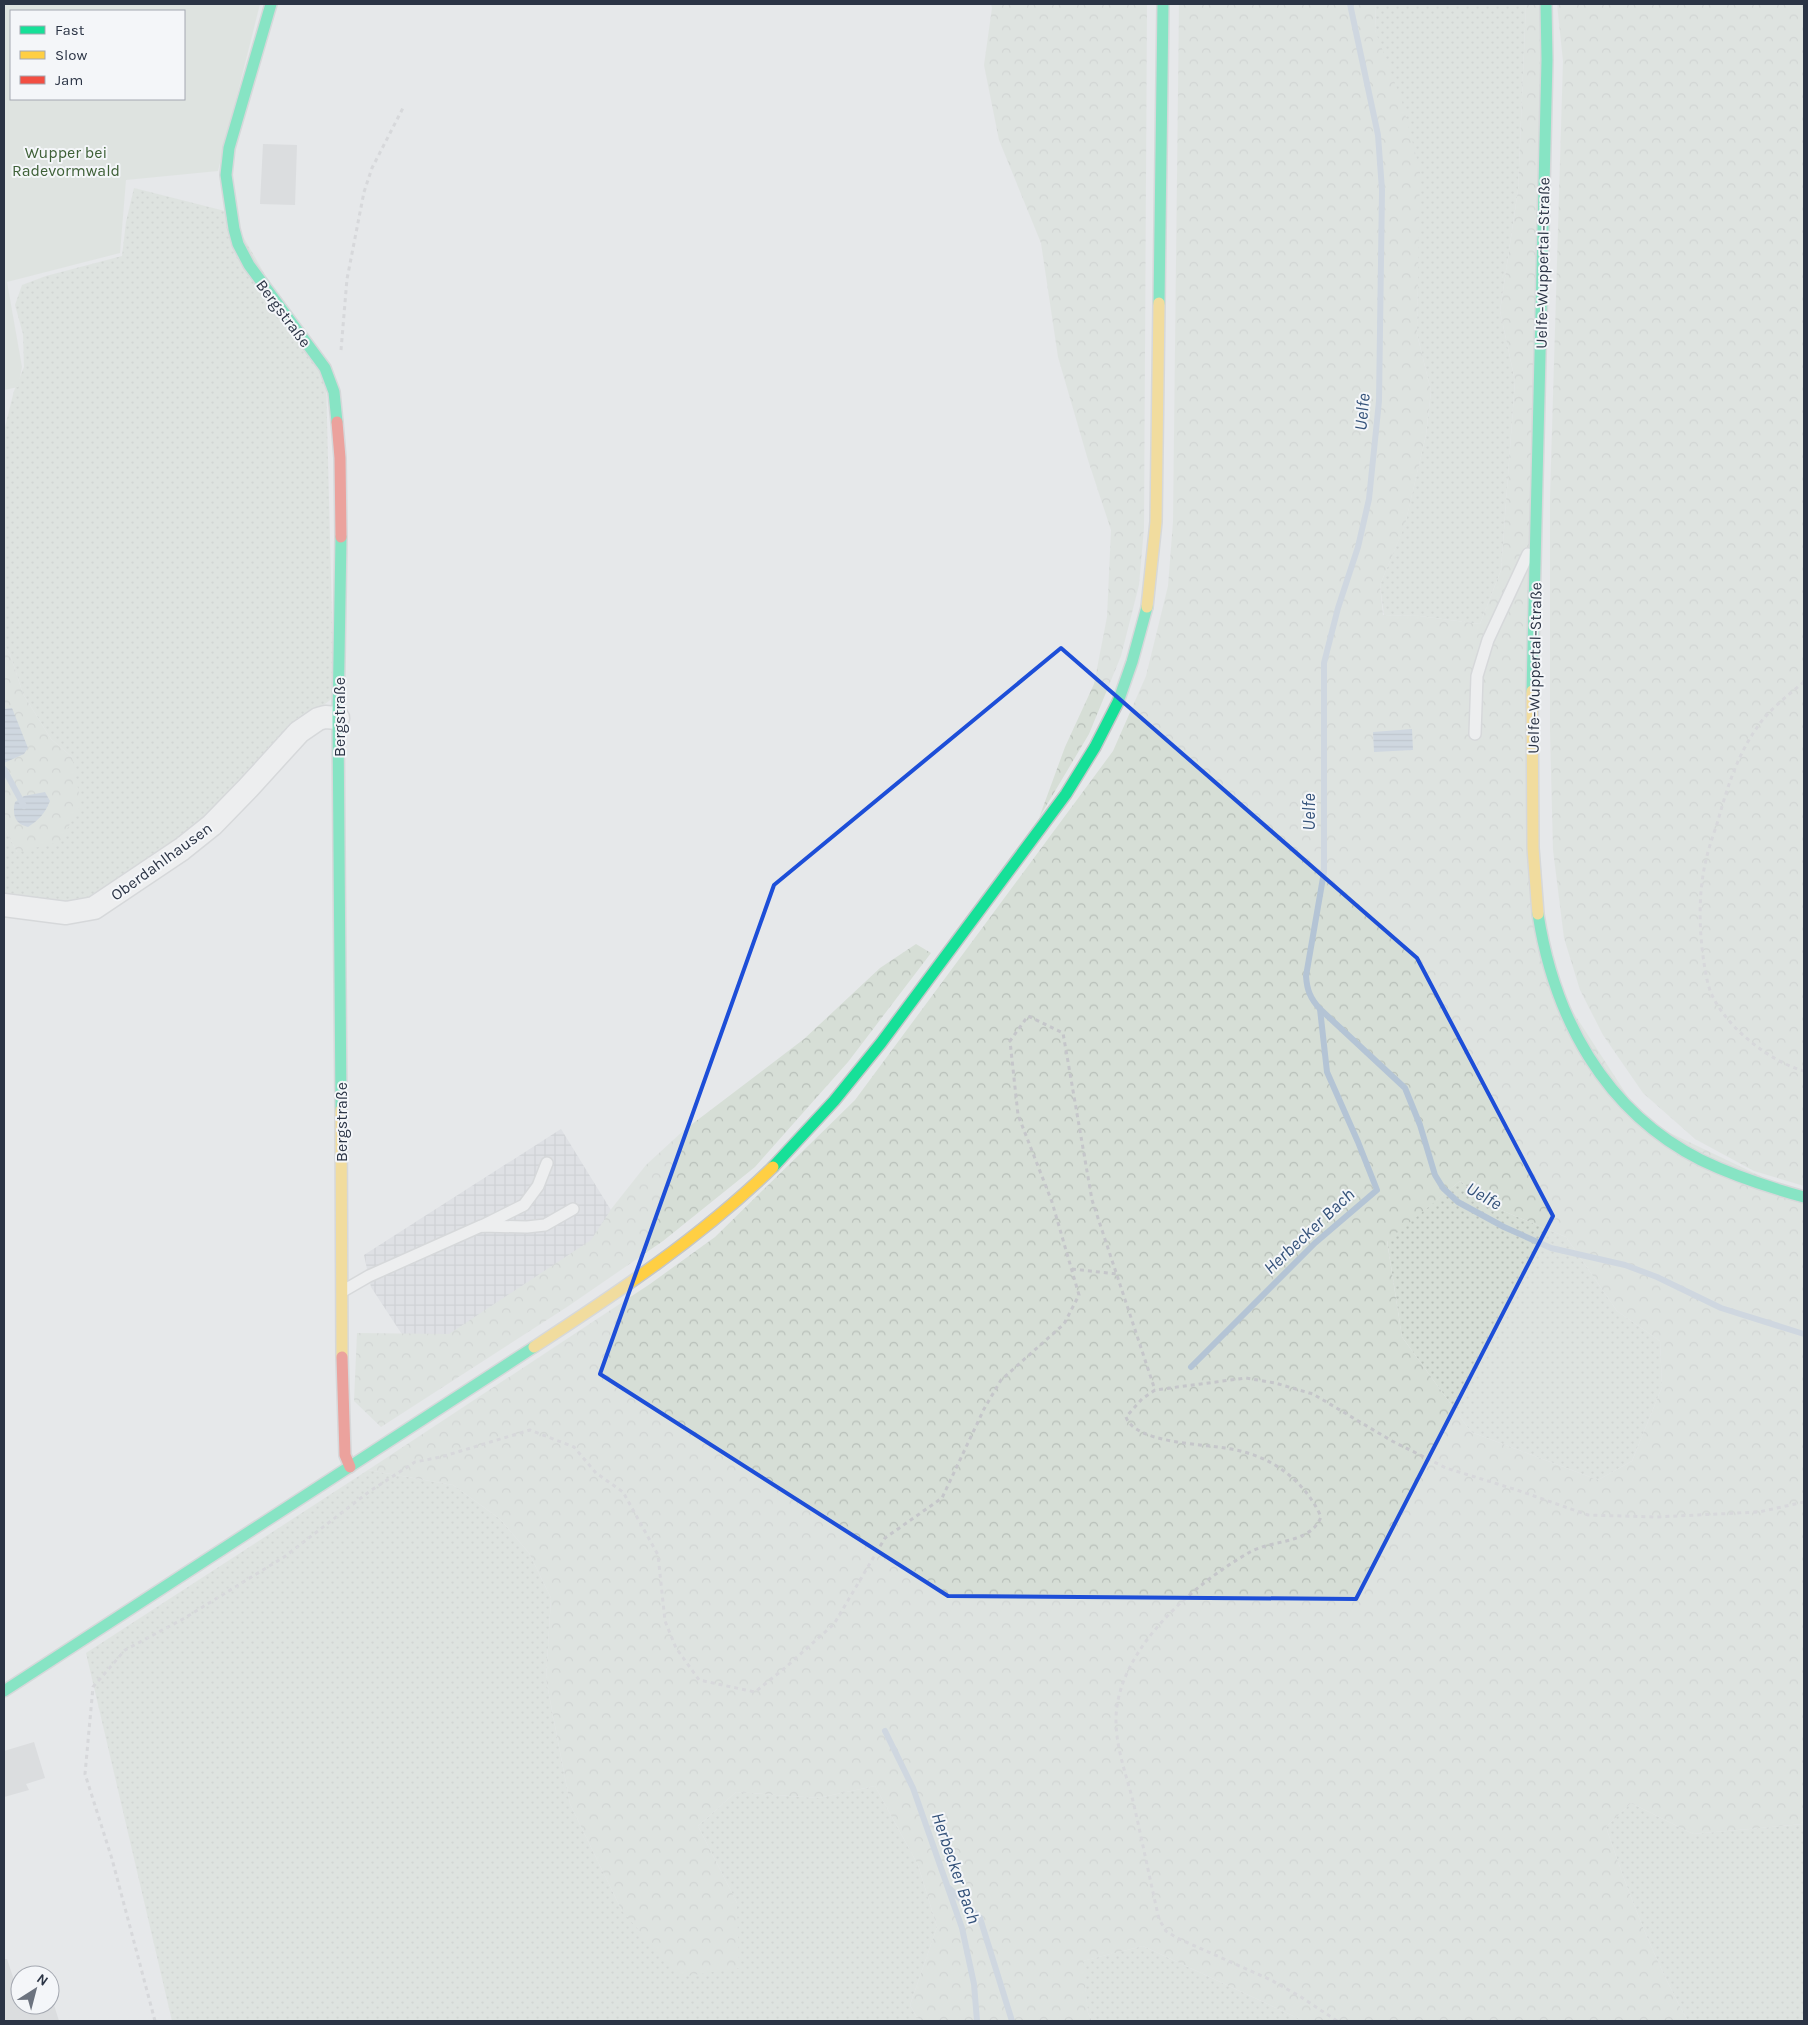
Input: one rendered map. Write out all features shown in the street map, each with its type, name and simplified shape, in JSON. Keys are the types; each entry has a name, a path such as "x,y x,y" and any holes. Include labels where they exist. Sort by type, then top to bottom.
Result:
{"main road":[{"name":"Bergstraße","path":"272,4 230,148 226,175 232,220 238,244 249,265 269,294 319,358 334,392 340,458 341,509 338,718 343,1432 345,1455 350,1467"},
{"path":"4,1691 516,1360 640,1277 707,1226 760,1181 822,1115 893,1028 1052,814 1094,749 1114,712 1135,654 1147,606 1155,539 1163,4"},
{"name":"Uelfe-Wuppertal-Straße","path":"1546,4 1547,60 1532,742 1534,869 1542,948 1549,975 1572,1030 1601,1077 1621,1100 1658,1133 1680,1149 1717,1169 1748,1182 1804,1197"}],"street":[{"name":"Oberdahlhausen","path":"4,904 66,913 94,908 182,850 212,825 299,732 318,719 325,717 338,718"}],"lane":[{"path":"1475,734 1477,676 1488,640 1536,534"},
{"path":"342,1292 369,1276 524,1205 538,1186 547,1163"},
{"path":"481,1226 527,1228 545,1224 573,1210"}],"path":[{"path":"341,356 347,278 364,192 372,168 404,106"},
{"path":"1804,682 1776,705 1758,726 1740,756 1728,783 1705,861 1701,898 1701,924 1707,978 1713,998 1728,1021 1777,1060 1804,1071"},
{"path":"155,2021 112,1859 85,1774 93,1687 125,1650 183,1619 284,1557 370,1491 414,1462 440,1458 530,1430 574,1447 596,1473 623,1492 658,1555 665,1621 676,1648 699,1680 754,1692 786,1667 834,1624 885,1538 942,1498 984,1409 1001,1380 1064,1324 1079,1294 1052,1202 1018,1115 1010,1041 1028,1016 1063,1033 1092,1200 1155,1390"},
{"path":"1072,1268 1117,1274"},
{"path":"1336,2021 1302,1997 1271,1980 1177,1938 1166,1931 1159,1919 1140,1830 1117,1745 1116,1718 1121,1686 1137,1654 1157,1627 1206,1582 1254,1550 1271,1543 1302,1537 1312,1532 1321,1517 1315,1503 1300,1485 1280,1468 1266,1460 1225,1448 1161,1440 1132,1426 1126,1417 1142,1399 1155,1390 1246,1378 1275,1383 1313,1394 1392,1441 1446,1468 1588,1515 1656,1517 1759,1512 1804,1502"}],"highlighted area":[{"path":"1061,648 1417,958 1553,1216 1356,1599 948,1596 600,1374 774,885"}],"shaded area":[{"path":"561,1129 625,1233 424,1368 371,1287 364,1255"}],"green space":[{"name":"Wupper bei Radevormwald","path":"4,4 260,4 218,171 126,180 120,253 7,282 22,367 18,387 4,390"},
{"path":"991,4 1147,4 1144,528 1139,585 1121,656 1089,734 1039,818 1065,747 1094,684 1107,617 1111,530 1058,357 1041,243 999,140 984,65"},
{"path":"1179,4 1376,4 1375,30 1402,102 1420,171 1417,334 1431,391 1426,435 1405,525 1380,585 1383,615 1420,616 1480,624 1501,570 1515,381 1500,311 1518,190 1526,4 1546,4 1532,742 1549,975 1643,1120 1804,1197 1804,1824 1693,1834 1631,1803 1606,1827 1642,1926 1688,2021 1304,2021 1143,1946 1083,1961 1088,2013 1092,2021 919,2021 910,2005 937,1927 918,1865 875,1786 818,1798 736,1792 698,1826 737,1903 739,1968 680,1977 622,1911 570,1804 546,1679 551,1598 529,1553 500,1519 453,1485 368,1470 650,1284 715,1237 855,1100 1113,751 1146,676 1168,586 1173,522","holes":["1460,1181 1489,1205 1566,1237 1617,1311 1660,1341 1662,1387 1632,1461 1598,1480 1471,1432 1402,1337 1387,1241"]},
{"path":"1376,4 1526,4 1518,190 1500,311 1515,381 1501,570 1480,624 1420,616 1384,615 1380,585 1405,524 1426,435 1431,391 1417,334 1418,253 1375,30"},
{"path":"1557,4 1804,4 1804,1186 1754,1171 1695,1139 1643,1093 1603,1035 1580,990 1564,938 1553,850 1550,731 1550,497 1563,61"},
{"path":"134,188 229,212 326,381 334,697 303,721 210,823 94,906 4,902 4,827 17,852 72,757 51,739 23,694 10,654 4,644 4,431 14,391 24,367 23,334 15,305 22,285 46,276 122,256 126,222"},
{"path":"4,644 10,654 23,694 51,739 72,757 81,804 60,842 17,852 4,827"},
{"path":"916,944 931,953 848,1062 755,1167 663,1241 567,1307 381,1427 354,1401 357,1333 449,1334 591,1240 612,1208 646,1165 683,1131 804,1039 880,968"},
{"path":"1460,1181 1489,1205 1566,1237 1617,1311 1660,1341 1662,1387 1632,1461 1598,1480 1471,1432 1402,1337 1387,1240"},
{"path":"368,1470 453,1485 500,1519 529,1553 551,1598 546,1679 570,1804 622,1911 737,1903 698,1826 736,1792 818,1798 875,1786 918,1865 937,1927 910,2005 919,2021 172,2021 86,1653"},
{"path":"1631,1803 1693,1834 1804,1824 1804,2021 1688,2021 1642,1926 1606,1827"},
{"path":"1143,1946 1304,2021 1092,2021 1088,2013 1082,1961"}],"water":[{"path":"12,708 28,748 24,754 4,763 4,709"},
{"path":"1412,729 1413,750 1374,752 1373,732"},
{"path":"45,792 50,801 41,816 28,827 20,824 14,815 15,802 24,796"}],"building":[{"path":"263,144 297,145 295,205 260,204"},
{"path":"34,1742 45,1778 26,1784 29,1790 4,1797 4,1751"},
{"path":"4,1959 7,1959 10,1968 10,2015 57,2015 59,2021 4,2021"}],"waterway":[{"name":"Uelfe","path":"1350,4 1378,135 1382,190 1379,401 1369,499 1358,547 1338,608 1324,663 1324,872 1306,976 1308,990 1320,1009 1405,1088 1420,1125 1435,1175 1443,1188 1458,1202 1504,1227 1551,1248 1625,1265 1657,1277 1721,1308 1804,1334"},
{"path":"4,769 24,806"},
{"name":"Herbecker Bach","path":"1191,1367 1315,1243 1377,1190 1327,1072 1320,1009"},
{"name":"Herbecker Bach","path":"885,1731 913,1788 962,1928 974,1984 977,2021"},
{"path":"949,1888 980,1918 1012,2021"}],"traffic: fast":[{"path":"271,4 229,148 226,175 234,229 238,244 249,265 325,368 334,392 337,422"},
{"path":"1159,303 1163,4"},
{"path":"1532,691 1547,60 1546,4"},
{"path":"341,537 338,718 341,1110"},
{"path":"773,1167 834,1101 881,1043 1066,794 1095,747 1118,702 1132,662 1147,607"},
{"path":"1538,914 1546,952 1557,989 1571,1024 1589,1057 1611,1088 1637,1115 1667,1140 1701,1160 1751,1181 1804,1197"},
{"path":"4,1691 534,1347"}],"traffic: slow":[{"path":"1147,607 1156,522 1159,303"},
{"path":"1532,691 1533,848 1538,914"},
{"path":"341,1110 342,1357"},
{"path":"534,1347 658,1263 717,1217 773,1167"}],"traffic: jam":[{"path":"337,422 340,458 341,537"},
{"path":"342,1357 345,1455 350,1467"}]}
